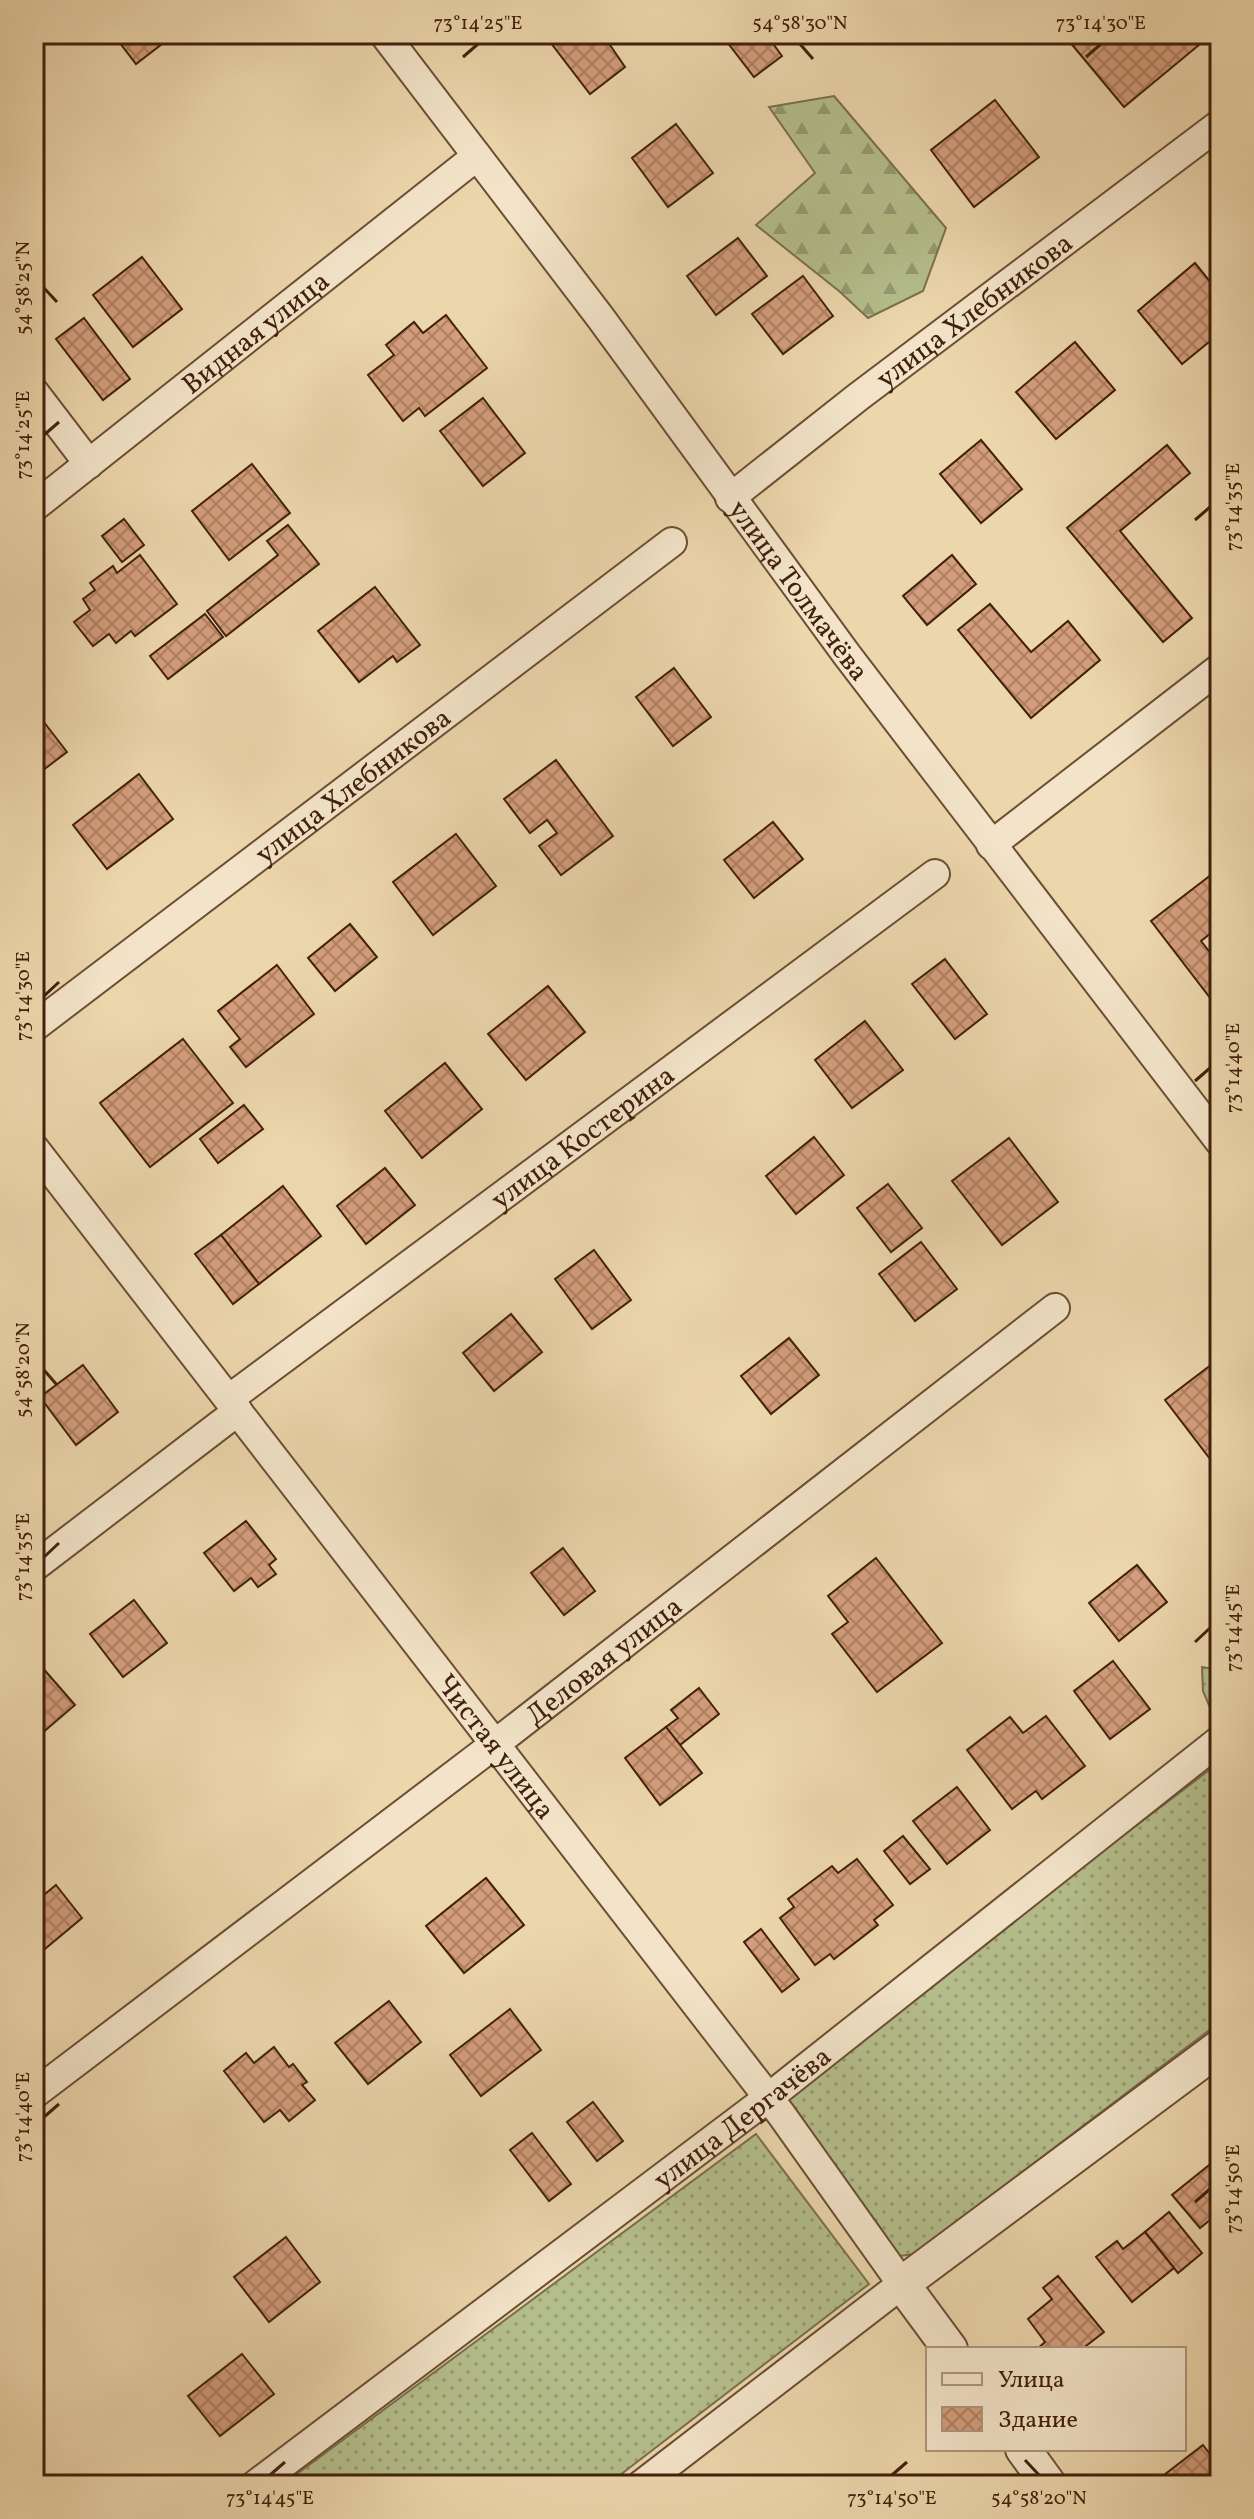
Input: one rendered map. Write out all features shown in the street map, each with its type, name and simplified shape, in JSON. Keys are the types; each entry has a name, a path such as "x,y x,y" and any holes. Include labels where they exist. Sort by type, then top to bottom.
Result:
{"street":[{"name":"улица Толмачёва","path":"384,34 600,317 730,498 991,845 1220,1142"},
{"name":"улица Хлебникова","path":"730,498 858,397 1220,124"},
{"name":"Видная улица","path":"34,507 477,156"},
{"path":"34,392 89,464"},
{"name":"улица Хлебникова","path":"34,1027 672,542"},
{"path":"991,845 1220,668"},
{"name":"улица Костерина","path":"34,1567 233,1405 935,874"},
{"name":"Чистая улица","path":"34,1148 768,2098 949,2347"},
{"name":"Деловая улица","path":"34,2094 495,1744 1055,1308"},
{"name":"улица Дергачёва","path":"255,2485 768,2098 1220,1740"},
{"path":"641,2485 902,2284 1220,2047"},
{"path":"1024,2451 1049,2485"}],"green space":[{"path":"834,96 946,228 923,291 868,318 756,225 815,173 769,107"},
{"path":"1202,1667 1220,1670 1219,1729 1203,1691"},
{"path":"1220,1762 1220,2022 914,2254 893,2257 788,2100 794,2085"},
{"path":"756,2134 869,2284 607,2485 282,2485"}],"building":[{"path":"113,34 175,34 136,64"},
{"path":"544,34 622,34 610,45 625,67 590,94"},
{"path":"721,34 766,34 782,56 754,77"},
{"path":"1077,34 1211,35 1124,107 1069,41"},
{"path":"995,100 1039,157 974,207 931,150"},
{"path":"676,124 713,173 668,207 632,158"},
{"path":"738,238 767,276 716,315 687,276"},
{"path":"142,257 182,309 133,347 93,295"},
{"path":"1195,263 1220,294 1220,333 1182,364 1138,311"},
{"path":"803,276 833,316 783,354 752,314"},
{"path":"446,315 487,368 425,416 419,408 403,421 368,375 394,355 386,345 414,322 423,333"},
{"path":"84,318 130,379 103,400 56,339"},
{"path":"1075,342 1115,390 1056,439 1016,392"},
{"path":"483,398 525,453 483,486 440,431"},
{"path":"981,440 1022,489 981,523 940,474"},
{"path":"1167,445 1190,473 1120,531 1192,618 1163,642 1067,528"},
{"path":"252,464 290,513 229,560 192,511"},
{"path":"124,519 144,545 122,562 102,536"},
{"path":"288,525 319,564 226,636 207,611 278,555 267,541"},
{"path":"140,555 177,604 135,636 131,631 116,643 109,634 93,646 74,622 90,610 83,599 95,590 90,583 113,566 117,573"},
{"path":"952,555 976,584 927,625 903,596"},
{"path":"375,587 420,645 397,662 393,656 359,682 318,631"},
{"path":"990,604 1031,652 1068,621 1100,660 1031,718 958,630"},
{"path":"205,614 223,637 168,679 150,656"},
{"path":"674,668 711,717 673,746 636,697"},
{"path":"40,717 67,752 34,777 34,722"},
{"path":"556,760 613,836 561,875 539,846 557,833 547,820 530,833 504,799"},
{"path":"139,774 173,819 107,869 73,825"},
{"path":"773,822 803,859 754,898 724,860"},
{"path":"456,834 496,886 433,935 393,882"},
{"path":"1220,868 1220,926 1201,941 1220,965 1220,992 1211,999 1151,921"},
{"path":"350,924 377,957 335,991 308,958"},
{"path":"945,959 987,1014 955,1039 912,984"},
{"path":"277,965 314,1014 246,1067 230,1047 240,1039 218,1011"},
{"path":"548,986 585,1032 526,1080 488,1034"},
{"path":"865,1021 903,1070 852,1108 815,1060"},
{"path":"183,1039 233,1103 150,1167 100,1103"},
{"path":"445,1063 482,1109 422,1158 385,1111"},
{"path":"244,1105 263,1129 218,1163 200,1139"},
{"path":"814,1137 844,1175 796,1214 766,1176"},
{"path":"1009,1138 1058,1202 1002,1245 952,1181"},
{"path":"385,1168 415,1205 366,1244 337,1206"},
{"path":"888,1184 922,1228 891,1252 857,1208"},
{"path":"283,1186 321,1236 259,1284 221,1235"},
{"path":"221,1235 259,1284 233,1304 195,1254"},
{"path":"921,1242 957,1289 915,1321 879,1274"},
{"path":"594,1250 631,1300 592,1329 555,1279"},
{"path":"511,1314 542,1352 494,1391 463,1353"},
{"path":"789,1338 819,1375 771,1414 741,1376"},
{"path":"1220,1358 1220,1472 1165,1400"},
{"path":"83,1365 118,1412 76,1445 40,1397"},
{"path":"246,1521 276,1559 269,1565 276,1574 258,1587 251,1578 234,1591 204,1553"},
{"path":"563,1548 595,1591 564,1615 531,1573"},
{"path":"876,1558 942,1643 877,1692 832,1634 848,1622 828,1596"},
{"path":"1137,1565 1167,1602 1119,1641 1089,1603"},
{"path":"134,1600 167,1643 123,1677 90,1634"},
{"path":"1113,1661 1150,1709 1110,1739 1074,1691"},
{"path":"41,1666 75,1705 34,1740 34,1672"},
{"path":"699,1688 719,1714 680,1745 666,1727 678,1718 671,1710"},
{"path":"1046,1716 1085,1766 1042,1799 1036,1791 1012,1809 967,1750 1010,1717 1023,1733"},
{"path":"666,1727 702,1773 660,1805 625,1758"},
{"path":"957,1787 990,1830 947,1864 913,1821"},
{"path":"903,1836 930,1869 910,1884 884,1851"},
{"path":"857,1859 893,1905 874,1920 878,1925 834,1959 830,1954 815,1965 780,1918 794,1907 788,1899 832,1866 838,1873"},
{"path":"486,1878 524,1925 464,1973 426,1926"},
{"path":"56,1885 82,1918 40,1953 34,1946 34,1903"},
{"path":"761,1929 799,1979 782,1992 744,1942"},
{"path":"389,2001 421,2042 368,2084 335,2043"},
{"path":"510,2009 541,2050 481,2096 450,2055"},
{"path":"274,2047 289,2067 293,2064 307,2082 302,2085 315,2100 289,2121 280,2110 264,2122 224,2071 246,2053 254,2063"},
{"path":"593,2102 623,2141 597,2161 567,2122"},
{"path":"532,2133 571,2184 549,2201 510,2150"},
{"path":"1219,2157 1220,2212 1200,2228 1172,2195"},
{"path":"1169,2212 1202,2253 1178,2273 1145,2232"},
{"path":"1145,2232 1174,2268 1132,2302 1096,2257 1117,2241 1123,2249"},
{"path":"286,2237 320,2282 269,2322 234,2277"},
{"path":"1058,2276 1104,2332 1085,2347 1039,2347 1045,2342 1028,2319 1052,2299 1043,2288"},
{"path":"242,2354 274,2394 220,2436 188,2396"},
{"path":"1203,2445 1220,2467 1214,2476 1220,2485 1151,2485"}]}
